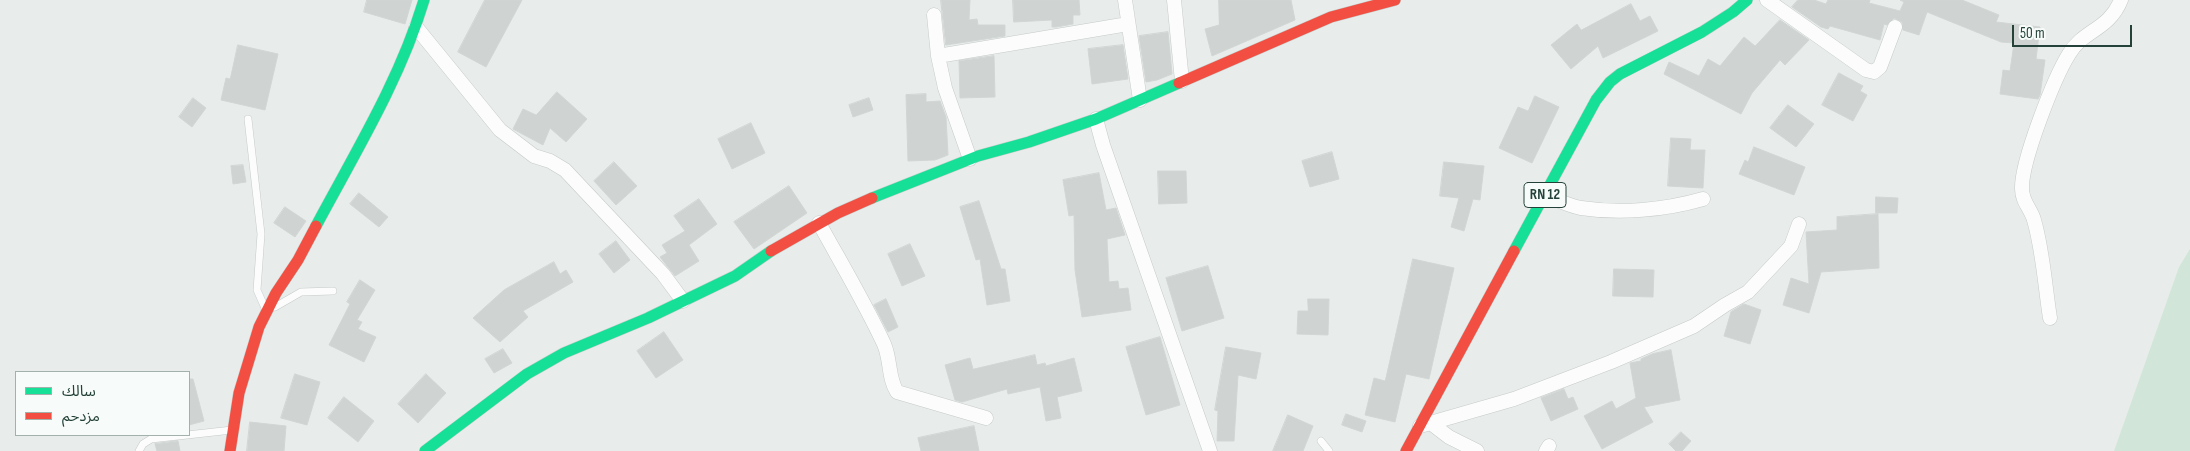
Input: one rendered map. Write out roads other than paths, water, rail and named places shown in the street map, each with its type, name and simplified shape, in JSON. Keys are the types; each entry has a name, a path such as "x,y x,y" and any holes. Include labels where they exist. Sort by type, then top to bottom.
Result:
{"street":[{"path":"230,451 239,393 251,349 266,312 298,260 392,82 416,27 424,0"},
{"path":"1125,0 1140,100"},
{"path":"1174,0 1182,81"},
{"path":"425,451 535,370 564,353 735,276 779,244 838,213 914,180 970,159 1096,119 1331,18 1395,0"},
{"name":"RN 12","path":"1406,451 1426,425 1590,108 1610,82 1629,68 1714,25 1737,9 1746,0"},
{"path":"1767,0 1866,70 1874,72 1880,67 1895,27"},
{"path":"2050,318 2034,218 2023,200 2022,190 2026,158 2070,52 2078,43 2111,18 2121,0"},
{"path":"934,14 938,56 945,88 970,159"},
{"path":"938,56 1128,24"},
{"path":"416,27 500,130 534,156 550,161 565,170 663,274 683,301"},
{"path":"1096,119 1210,451"},
{"path":"1544,195 1579,208 1625,211 1688,203 1703,199"},
{"path":"819,223 885,346 891,369 892,385 896,392 986,418"},
{"path":"1426,425 1514,399 1612,362 1694,326 1748,292 1791,246 1799,224"},
{"path":"1426,425 1477,451"}],"lane":[{"path":"248,119 261,234 258,290 266,312 300,292 333,291"},
{"path":"190,435 233,430"},
{"path":"139,451 143,444 151,439 178,436"},
{"path":"1320,441 1329,451"}]}
